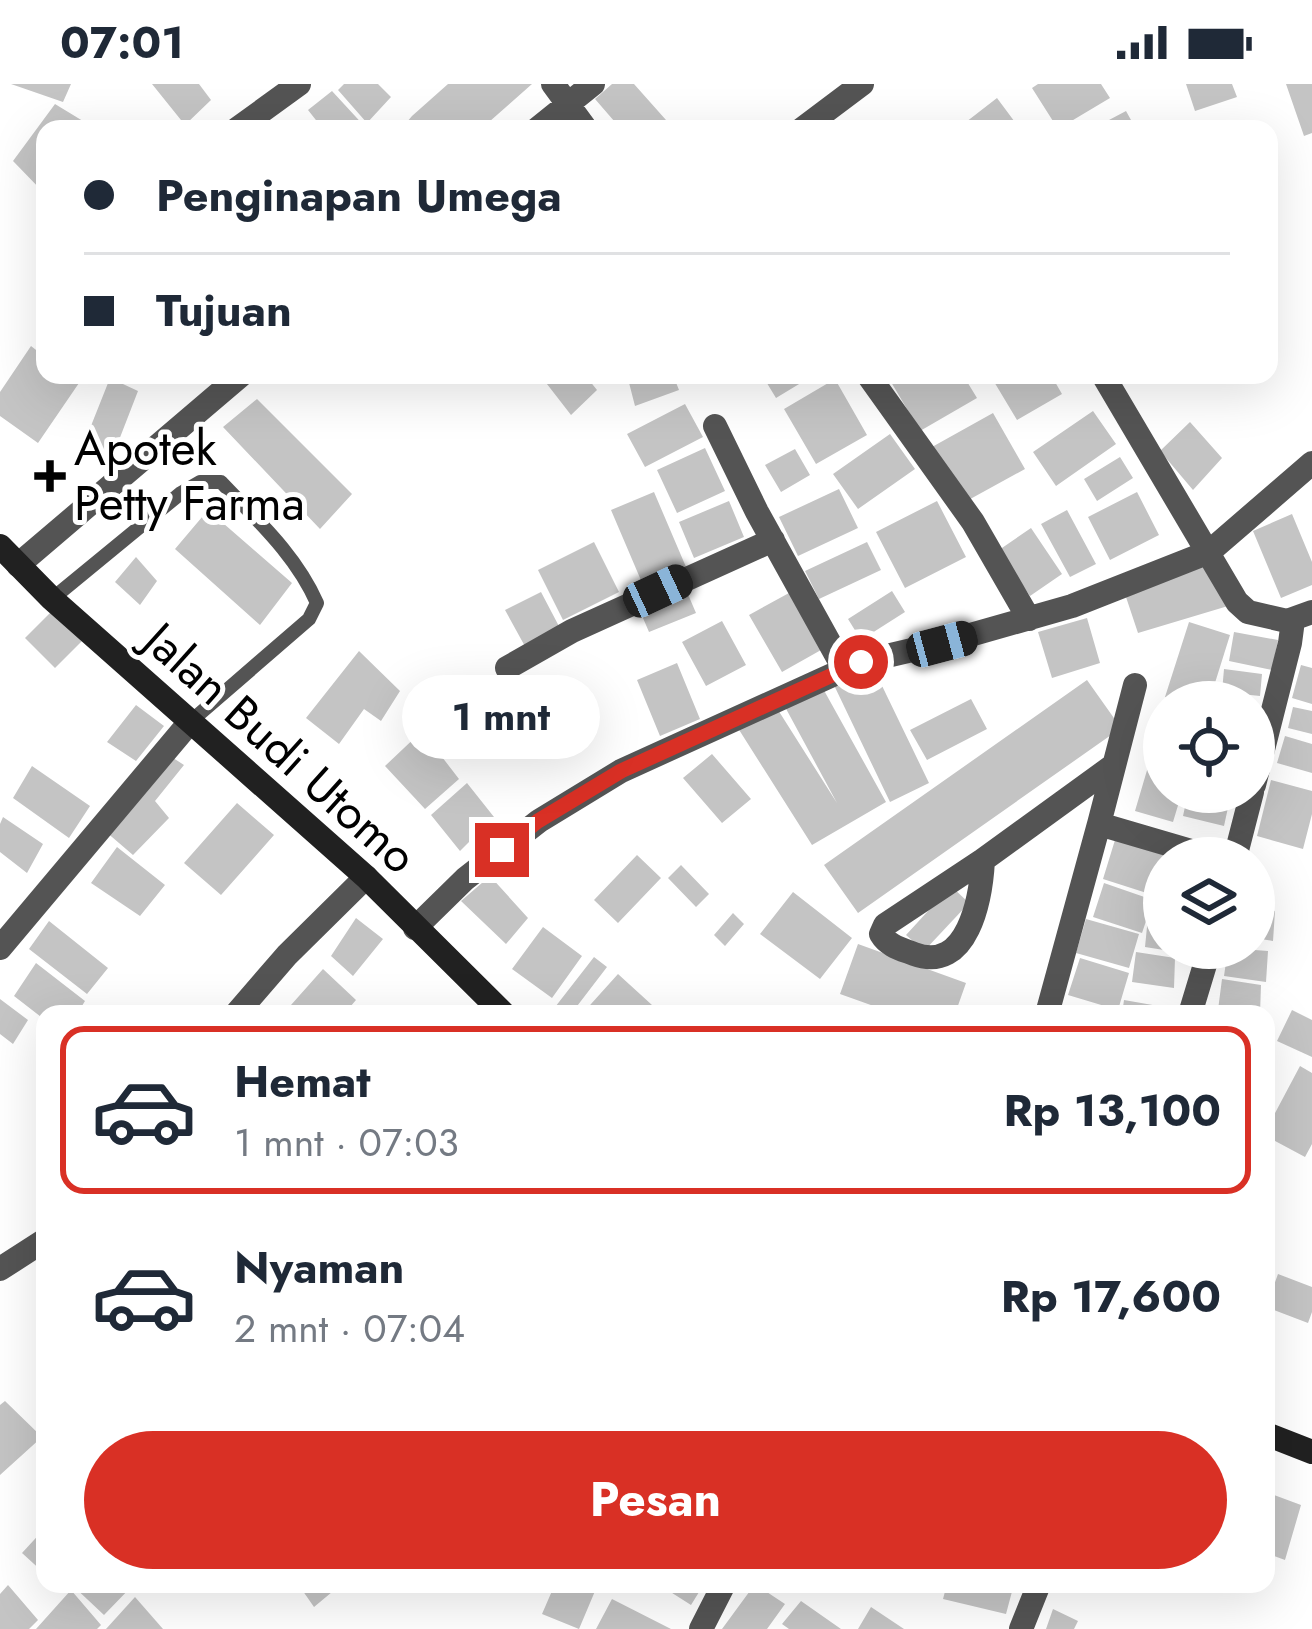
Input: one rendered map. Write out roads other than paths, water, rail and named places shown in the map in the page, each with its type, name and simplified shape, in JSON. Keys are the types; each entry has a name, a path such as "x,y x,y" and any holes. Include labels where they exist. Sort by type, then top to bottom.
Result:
{"main road":[{"name":"Jalan Budi Utomo","path":"9,555 52,599 365,877 495,1005"},
{"path":"1275,1437 1312,1451"}],"street":[{"path":"249,120 299,84"},
{"path":"543,120 560,94 593,84"},
{"path":"814,120 862,84"},
{"path":"560,94 579,120"},
{"path":"9,555 229,384"},
{"path":"874,384 974,522 1029,620"},
{"path":"1108,384 1243,608 1260,616 1300,616"},
{"path":"715,426 844,669"},
{"path":"415,928 465,879 538,821 621,771 844,669 1029,620 1209,552 1312,463"},
{"path":"507,668 572,631 773,540"},
{"path":"1275,702 1292,628 1300,616"},
{"path":"1049,1005 1135,685"},
{"path":"0,948 190,722"},
{"path":"983,860 976,911 954,950 921,957 886,942 882,928 1114,765"},
{"path":"1099,824 1143,837"},
{"path":"244,1005 365,877"},
{"path":"1193,1005 1204,969"},
{"path":"0,1269 36,1246"},
{"path":"701,1629 719,1593"},
{"path":"1022,1629 1036,1593"}],"lane":[{"path":"52,599 181,493 200,482 221,482 293,560 317,603 309,619 190,722"}],"place":[{"name":"Apotek Petty Farma","path":"50,476"}]}
